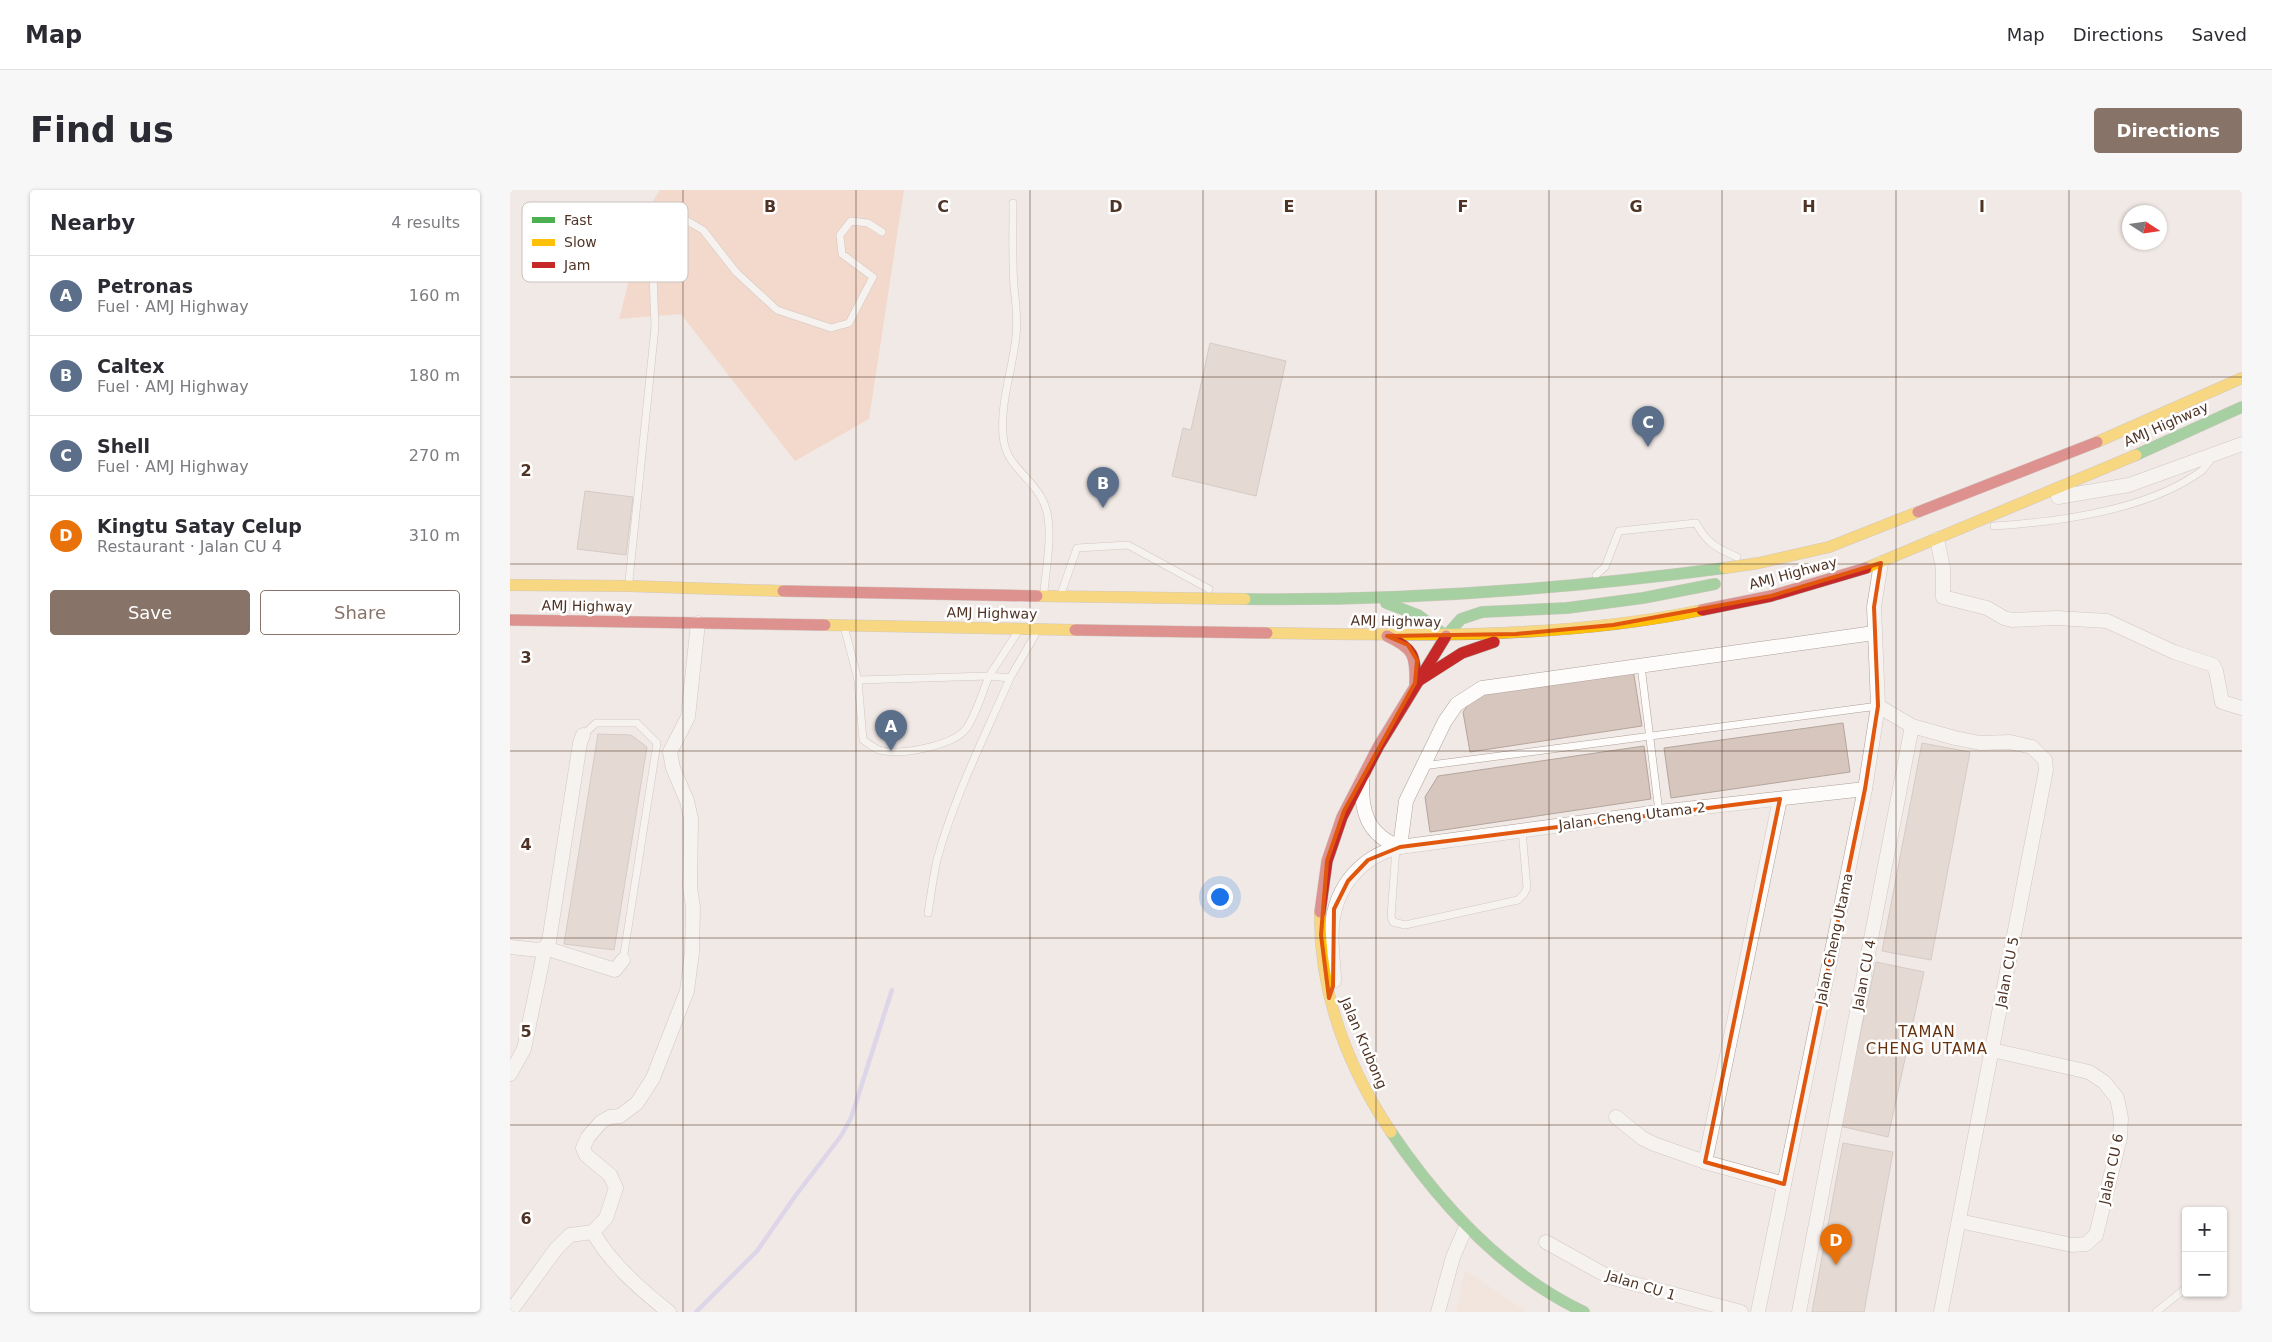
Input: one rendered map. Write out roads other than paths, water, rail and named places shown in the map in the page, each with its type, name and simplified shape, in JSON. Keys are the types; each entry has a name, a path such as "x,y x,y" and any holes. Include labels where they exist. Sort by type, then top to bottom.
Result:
{"main road":[{"name":"AMJ Highway","path":"510,585 629,586 867,594 1369,598 1430,596 1586,584 1759,563 1829,547 2134,427 2242,378"},
{"name":"AMJ Highway","path":"510,620 1387,636 1446,636 1613,625 1762,598 1881,563 2177,438 2242,407"},
{"name":"Jalan Krubong","path":"1584,1312 1559,1299 1517,1270 1466,1227 1406,1154 1374,1105 1349,1052 1329,998 1321,935 1323,884 1334,837 1362,775 1415,683 1446,636 1461,619 1482,612 1567,608 1643,598 1733,580 1829,547"},
{"path":"510,595 550,596 567,593 581,586"},
{"path":"1369,598 1411,610 1426,618 1446,636"},
{"path":"548,632 586,630 605,621"},
{"path":"1415,683 1449,660 1486,643 1555,630"},
{"path":"1387,636 1408,646 1417,660 1415,683"}],"street":[{"path":"2024,503 2129,485 2242,444"},
{"path":"1937,539 1943,568 1943,597 1987,608 2004,618 2012,620 2067,619 2107,621 2118,625 2174,652 2212,664 2216,671 2219,695 2222,702 2242,708"},
{"name":"Jalan Cheng Utama","path":"1758,1312 1865,789 1878,706 1874,607 1881,563"},
{"path":"510,1312 556,1249 570,1235 593,1232 606,1218 616,1188 610,1174 586,1155 584,1148 588,1137 601,1122 610,1117 620,1116 637,1103 653,1078 687,991 692,952 693,907 690,887 691,818 687,801 673,768 670,752 688,717 698,623"},
{"path":"1362,775 1363,804 1372,829 1398,847 1406,801 1422,766 1451,712 1466,697 1482,688 1874,633"},
{"path":"1878,706 1912,726"},
{"name":"Jalan CU 5","path":"1912,726 1955,738 1980,742 2021,744 2039,752 2045,760 2046,770 1941,1312"},
{"name":"Jalan CU 4","path":"1799,1312 1912,726"},
{"path":"510,1074 524,1049 545,948 549,941 580,743 583,735"},
{"name":"Jalan Cheng Utama 2","path":"1329,998 1334,974 1331,928 1340,895 1357,869 1368,860 1398,847 1658,812 1865,789"},
{"path":"1705,1162 1780,799"},
{"path":"510,947 538,950 545,948 615,970 623,960"},
{"name":"Jalan CU 6","path":"1960,1221 2072,1245 2086,1244 2096,1235 2120,1138 2121,1118 2117,1098 2104,1082 2089,1072 1992,1050"},
{"path":"1616,1117 1642,1138 1705,1162 1784,1184"},
{"path":"1438,1312 1447,1274 1466,1227"},
{"path":"593,1232 601,1246 616,1263 668,1312"},
{"name":"Jalan CU 1","path":"1546,1242 1610,1277 1741,1312"}],"lane":[{"path":"1013,203 1014,287 1018,311 1002,433 1005,451 1012,463 1036,490 1044,502 1048,514 1044,595"},
{"path":"688,221 703,230 736,272 777,310 831,328 849,323 873,277 842,254 840,235 851,221 868,223 882,232"},
{"path":"629,586 654,327 653,282"},
{"path":"1964,528 2024,524 2125,507 2177,485 2201,472 2214,454"},
{"path":"1586,584 1605,567 1619,531 1696,523 1705,540 1720,550 1759,563"},
{"path":"1060,596 1077,548 1128,545 1225,598"},
{"path":"843,626 858,680 863,740 879,750 902,751 956,739 966,728 990,676 1019,628"},
{"path":"928,913 937,861 952,814 975,755 1010,678 1039,629"},
{"path":"1640,666 1658,812"},
{"path":"858,680 990,676 1010,678"},
{"path":"1422,766 1878,706"},
{"path":"583,735 596,723 637,724 657,743 623,960"},
{"path":"1398,847 1391,916 1393,922 1405,925 1518,900 1527,888 1522,830"},
{"path":"2156,1312 2182,1291"}],"waterway":[{"path":"696,1312 757,1251 796,1195 841,1136 851,1118 892,990"}],"place":[{"name":"Shell","path":"1648,447"},
{"name":"Caltex","path":"1103,508"},
{"name":"Petronas","path":"891,751"},
{"name":"Kingtu Satay Celup","path":"1836,1265"}],"district":[{"name":"TAMAN CHENG UTAMA","path":"1927,1040"}]}
